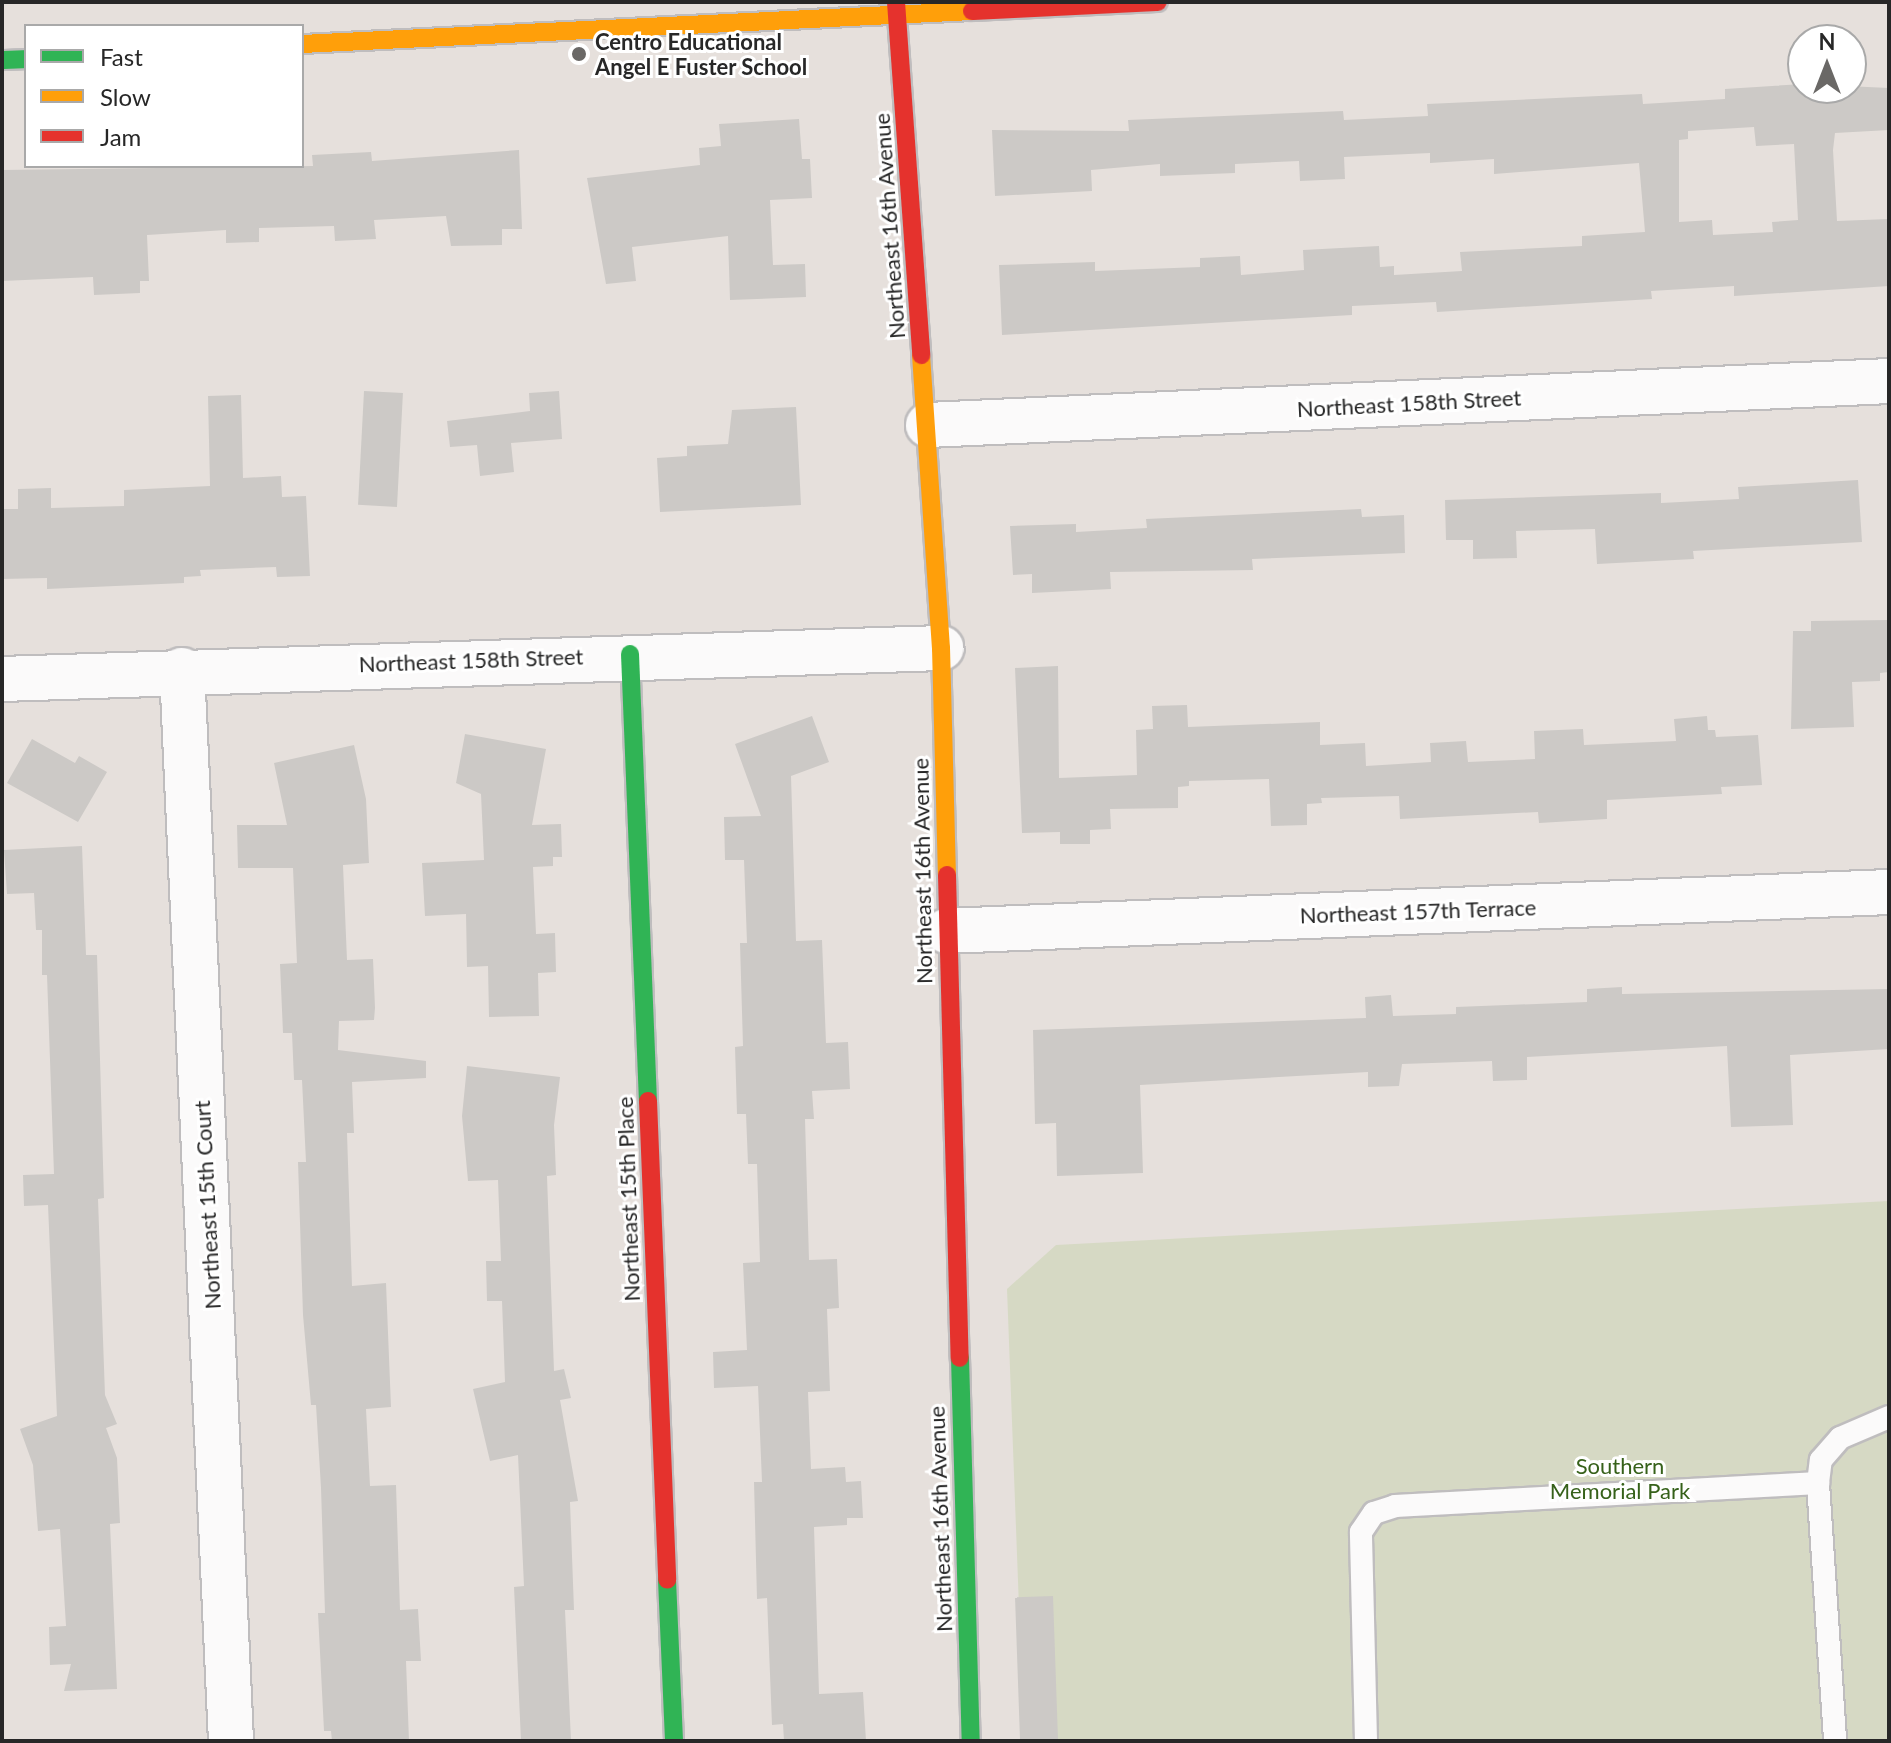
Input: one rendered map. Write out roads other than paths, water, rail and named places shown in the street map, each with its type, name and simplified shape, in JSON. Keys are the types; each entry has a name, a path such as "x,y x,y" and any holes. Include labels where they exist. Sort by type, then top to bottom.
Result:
{"street":[{"path":"304,44 897,8 1158,2"},
{"name":"Northeast 16th Avenue","path":"897,8 941,648 946,931 971,1741"},
{"path":"2,60 24,59"},
{"name":"Northeast 158th Street","path":"928,425 1889,381"},
{"name":"Northeast 158th Street","path":"2,679 630,654 941,648"},
{"name":"Northeast 15th Place","path":"630,654 674,1741"},
{"name":"Northeast 15th Court","path":"182,670 231,1741"},
{"name":"Northeast 157th Terrace","path":"946,931 1889,892"}],"lane":[{"path":"1835,1741 1818,1483 1821,1460 1840,1438 1889,1417"},
{"path":"1366,1741 1361,1532 1374,1513 1395,1506 1818,1483"}],"place":[{"name":"Centro Educational Angel E Fuster School","path":"579,54"}],"park label":[{"name":"Southern Memorial Park","path":"1620,1478"}]}
